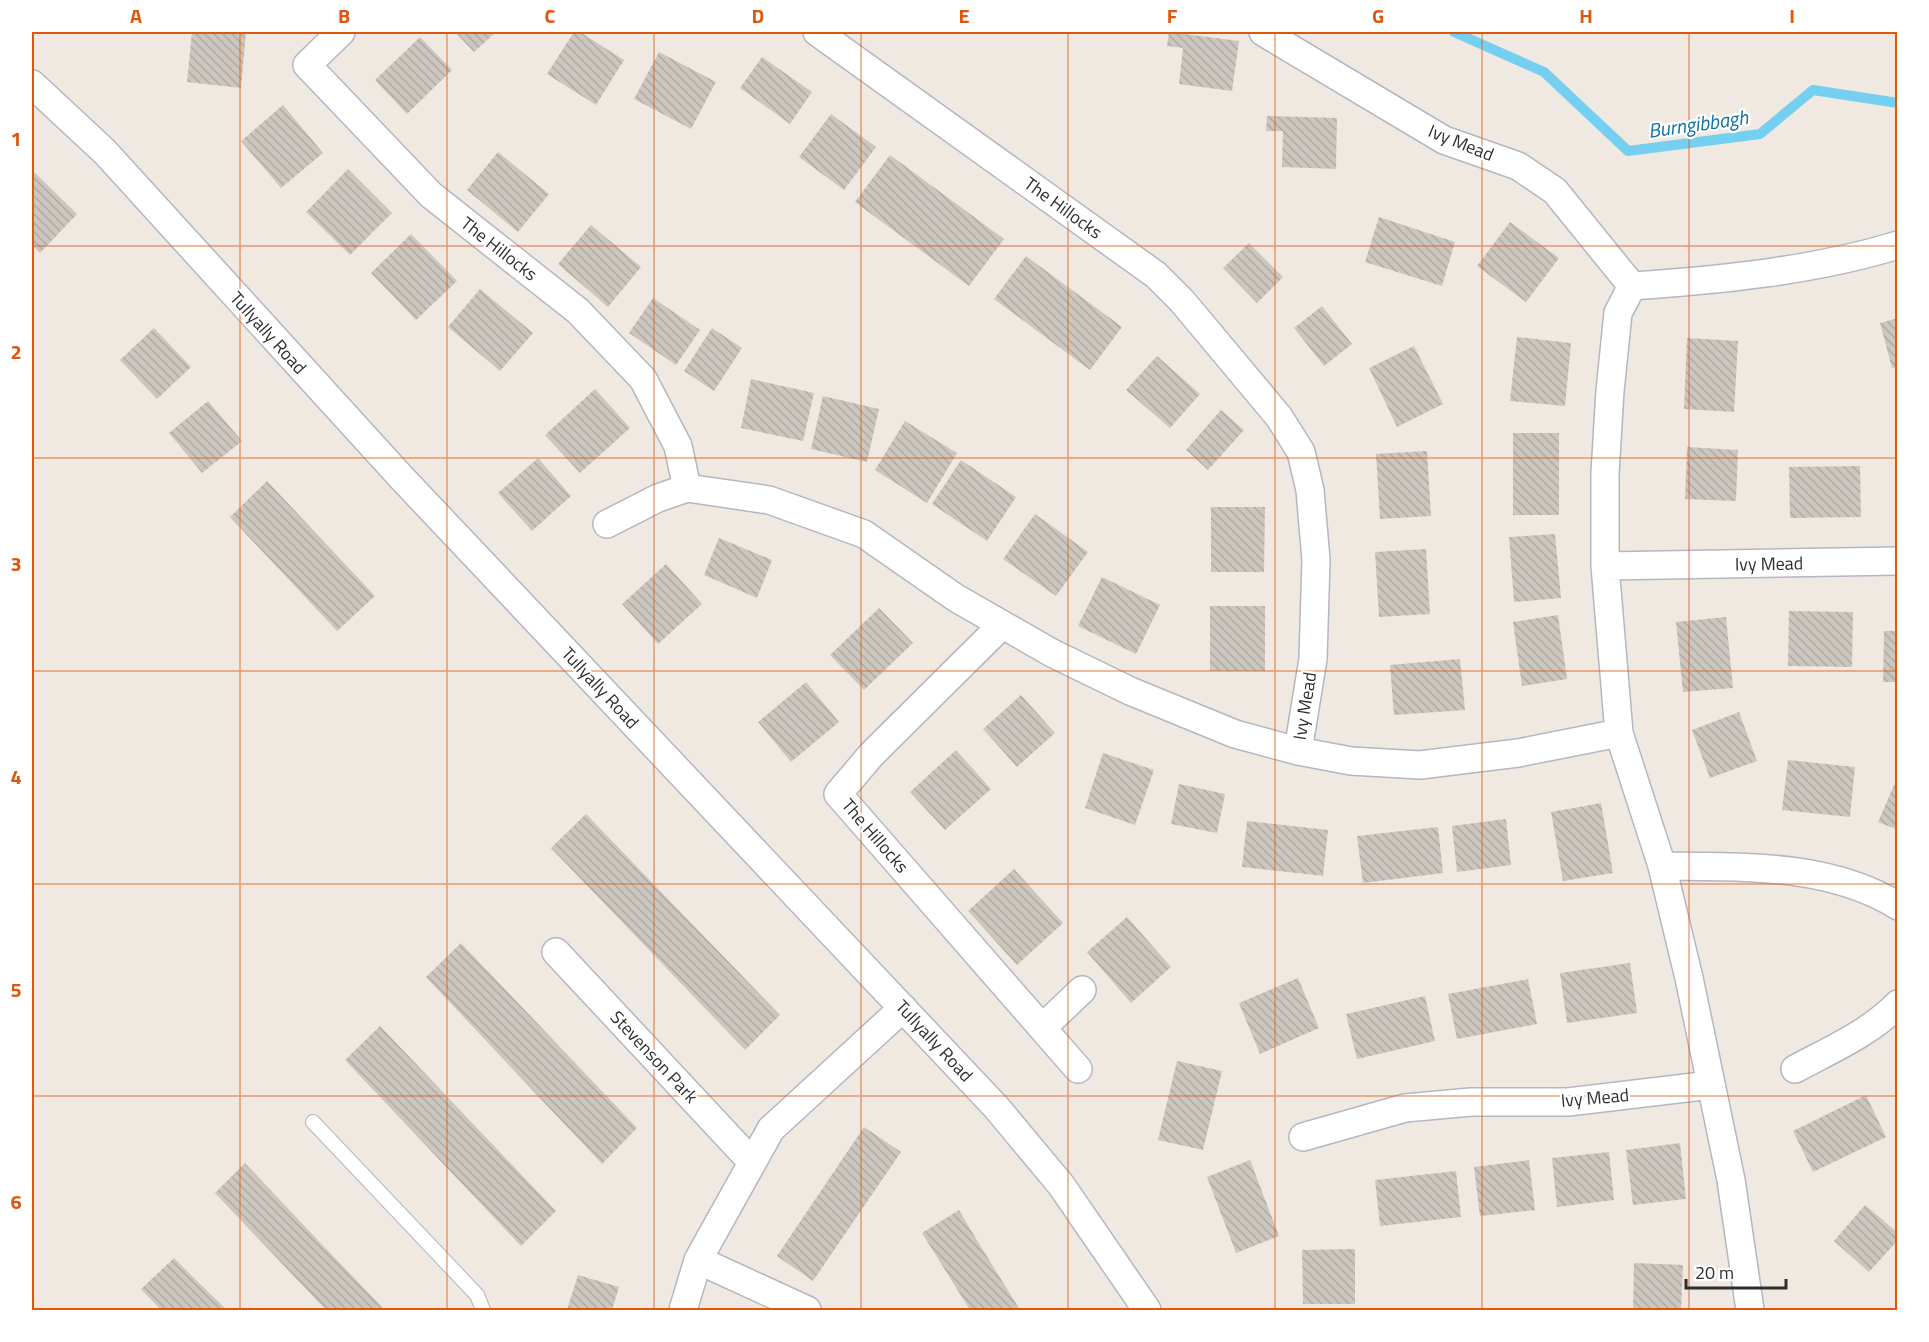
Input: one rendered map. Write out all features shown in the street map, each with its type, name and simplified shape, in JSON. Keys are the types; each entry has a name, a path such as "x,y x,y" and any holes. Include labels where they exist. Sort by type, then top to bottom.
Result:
{"street":[{"name":"The Hillocks","path":"341,32 307,65 431,195 578,311 643,379 678,446 687,488"},
{"name":"The Hillocks","path":"817,32 1156,275 1182,301 1279,417"},
{"name":"Ivy Mead","path":"1263,32 1444,140 1518,166 1556,191 1632,286"},
{"name":"Tullyally Road","path":"32,84 105,152 400,476 996,1107 1061,1185 1147,1311"},
{"path":"1750,1311 1731,1180 1689,978 1662,866 1618,733 1605,566 1610,391 1618,313 1632,286 1723,278 1844,259 1898,246"},
{"name":"Ivy Mead","path":"1279,417 1301,452 1310,490 1317,560 1313,659 1298,751 1351,761 1420,765 1518,753 1618,733"},
{"path":"607,524 658,498 687,488 769,500 864,534 956,598 1002,625 1130,691 1235,734 1298,751"},
{"name":"Ivy Mead","path":"1605,566 1898,561"},
{"name":"The Hillocks","path":"1002,625 871,755 838,794 1078,1069"},
{"path":"1662,866 1762,868 1817,876 1880,895 1898,906"},
{"name":"Stevenson Park","path":"556,952 751,1161"},
{"path":"1042,1028 1082,990"},
{"path":"1795,1069 1851,1039 1887,1015 1898,1004"},
{"path":"683,1311 698,1260 751,1161 771,1130 903,1008"},
{"name":"Ivy Mead","path":"1304,1137 1405,1108 1472,1101 1568,1102 1711,1085"},
{"path":"698,1260 807,1311"}],"lane":[{"path":"313,1122 477,1295 483,1311"}],"building":[{"path":"192,32 246,32 241,88 187,82"},
{"path":"455,32 496,32 474,52"},
{"path":"574,32 580,32 624,60 596,105 547,74"},
{"path":"1169,32 1239,41 1232,91 1179,84 1183,48 1167,46"},
{"path":"420,37 452,70 407,114 375,80"},
{"path":"659,52 716,82 691,129 634,99"},
{"path":"762,57 812,92 790,124 740,88"},
{"path":"283,105 323,153 281,188 241,141"},
{"path":"831,114 876,147 844,190 799,157"},
{"path":"1267,116 1337,118 1336,169 1282,167 1283,131 1266,131"},
{"path":"498,152 549,194 518,232 467,190"},
{"path":"890,155 1004,239 969,286 855,202"},
{"path":"348,169 392,213 350,255 306,212"},
{"path":"32,170 77,214 40,253 32,245"},
{"path":"1379,217 1455,242 1442,286 1365,262"},
{"path":"1510,222 1559,258 1526,302 1477,266"},
{"path":"591,225 641,267 608,307 558,264"},
{"path":"411,234 457,281 416,320 371,273"},
{"path":"1249,243 1283,277 1257,303 1223,268"},
{"path":"1026,256 1122,327 1090,370 994,299"},
{"path":"480,289 533,333 500,371 448,327"},
{"path":"653,298 700,330 676,365 629,333"},
{"path":"1322,306 1352,344 1324,366 1294,328"},
{"path":"1898,318 1898,367 1892,368 1880,323"},
{"path":"154,328 191,367 157,399 120,360"},
{"path":"712,328 742,348 714,391 684,371"},
{"path":"1517,337 1571,343 1565,406 1510,401"},
{"path":"1687,338 1738,341 1734,412 1684,409"},
{"path":"1414,346 1443,404 1397,427 1369,368"},
{"path":"1157,356 1200,394 1170,428 1126,390"},
{"path":"751,379 814,393 803,441 741,428"},
{"path":"595,389 630,428 580,473 545,435"},
{"path":"823,396 879,409 867,462 811,449"},
{"path":"208,401 242,441 202,473 169,433"},
{"path":"1221,410 1244,430 1208,470 1186,450"},
{"path":"905,421 957,453 927,503 875,470"},
{"path":"1513,433 1559,433 1559,515 1513,515"},
{"path":"1687,447 1738,450 1736,501 1685,499"},
{"path":"1427,451 1431,516 1380,519 1376,454"},
{"path":"538,458 571,496 532,531 498,493"},
{"path":"961,460 1016,497 987,541 932,504"},
{"path":"1860,466 1861,517 1790,518 1789,467"},
{"path":"267,481 375,596 337,631 230,517"},
{"path":"1211,507 1265,507 1264,572 1211,572"},
{"path":"1035,514 1088,552 1056,596 1003,559"},
{"path":"1555,534 1561,598 1514,602 1509,537"},
{"path":"719,538 772,560 757,598 704,575"},
{"path":"1426,549 1430,614 1379,617 1375,552"},
{"path":"666,564 702,604 658,644 622,604"},
{"path":"1102,577 1160,605 1136,654 1078,626"},
{"path":"1210,606 1265,606 1265,671 1210,671"},
{"path":"879,608 913,643 864,690 830,655"},
{"path":"1789,611 1853,612 1852,667 1788,666"},
{"path":"1558,615 1567,679 1522,686 1513,622"},
{"path":"1726,617 1733,688 1683,692 1676,622"},
{"path":"1884,631 1898,631 1898,682 1883,682"},
{"path":"1460,659 1465,710 1394,715 1390,665"},
{"path":"806,682 839,722 791,762 758,722"},
{"path":"1021,695 1055,733 1017,767 983,729"},
{"path":"1739,712 1757,761 1710,778 1692,730"},
{"path":"956,750 991,789 945,830 910,792"},
{"path":"1103,753 1154,770 1135,825 1085,808"},
{"path":"1788,760 1855,767 1850,817 1782,810"},
{"path":"1898,776 1898,830 1878,822"},
{"path":"1179,784 1225,794 1217,833 1171,824"},
{"path":"1601,803 1613,873 1563,881 1551,812"},
{"path":"586,814 780,1015 745,1050 551,848"},
{"path":"1506,819 1511,865 1457,872 1452,826"},
{"path":"1247,821 1328,830 1323,876 1242,867"},
{"path":"1438,827 1443,873 1363,883 1357,836"},
{"path":"1014,869 1063,923 1017,965 968,911"},
{"path":"1127,917 1171,967 1131,1003 1087,952"},
{"path":"461,943 637,1128 602,1164 426,977"},
{"path":"1630,963 1637,1013 1567,1023 1560,973"},
{"path":"1298,978 1319,1028 1260,1054 1239,1003"},
{"path":"1528,979 1537,1024 1457,1039 1448,994"},
{"path":"1425,996 1435,1041 1357,1059 1346,1014"},
{"path":"380,1026 556,1211 521,1246 345,1060"},
{"path":"1177,1061 1222,1071 1203,1150 1158,1140"},
{"path":"1866,1095 1886,1137 1813,1172 1793,1131"},
{"path":"864,1127 901,1152 813,1281 777,1256"},
{"path":"1680,1143 1686,1199 1633,1205 1626,1150"},
{"path":"1609,1152 1614,1200 1557,1207 1552,1158"},
{"path":"1250,1160 1279,1236 1236,1253 1207,1177"},
{"path":"1529,1160 1535,1210 1480,1216 1474,1167"},
{"path":"245,1163 385,1310 326,1310 215,1193"},
{"path":"1456,1171 1461,1217 1380,1226 1375,1180"},
{"path":"1865,1205 1898,1233 1898,1240 1869,1272 1834,1241"},
{"path":"959,1210 1020,1310 970,1310 922,1233"},
{"path":"1355,1249 1355,1304 1303,1304 1302,1250"},
{"path":"174,1258 227,1310 161,1310 141,1289"},
{"path":"1634,1263 1683,1265 1681,1310 1633,1310"},
{"path":"578,1275 619,1287 612,1310 567,1310"}],"waterway":[{"name":"Burngibbagh","path":"1454,32 1544,72 1628,151 1760,134 1813,90 1898,103"}]}
